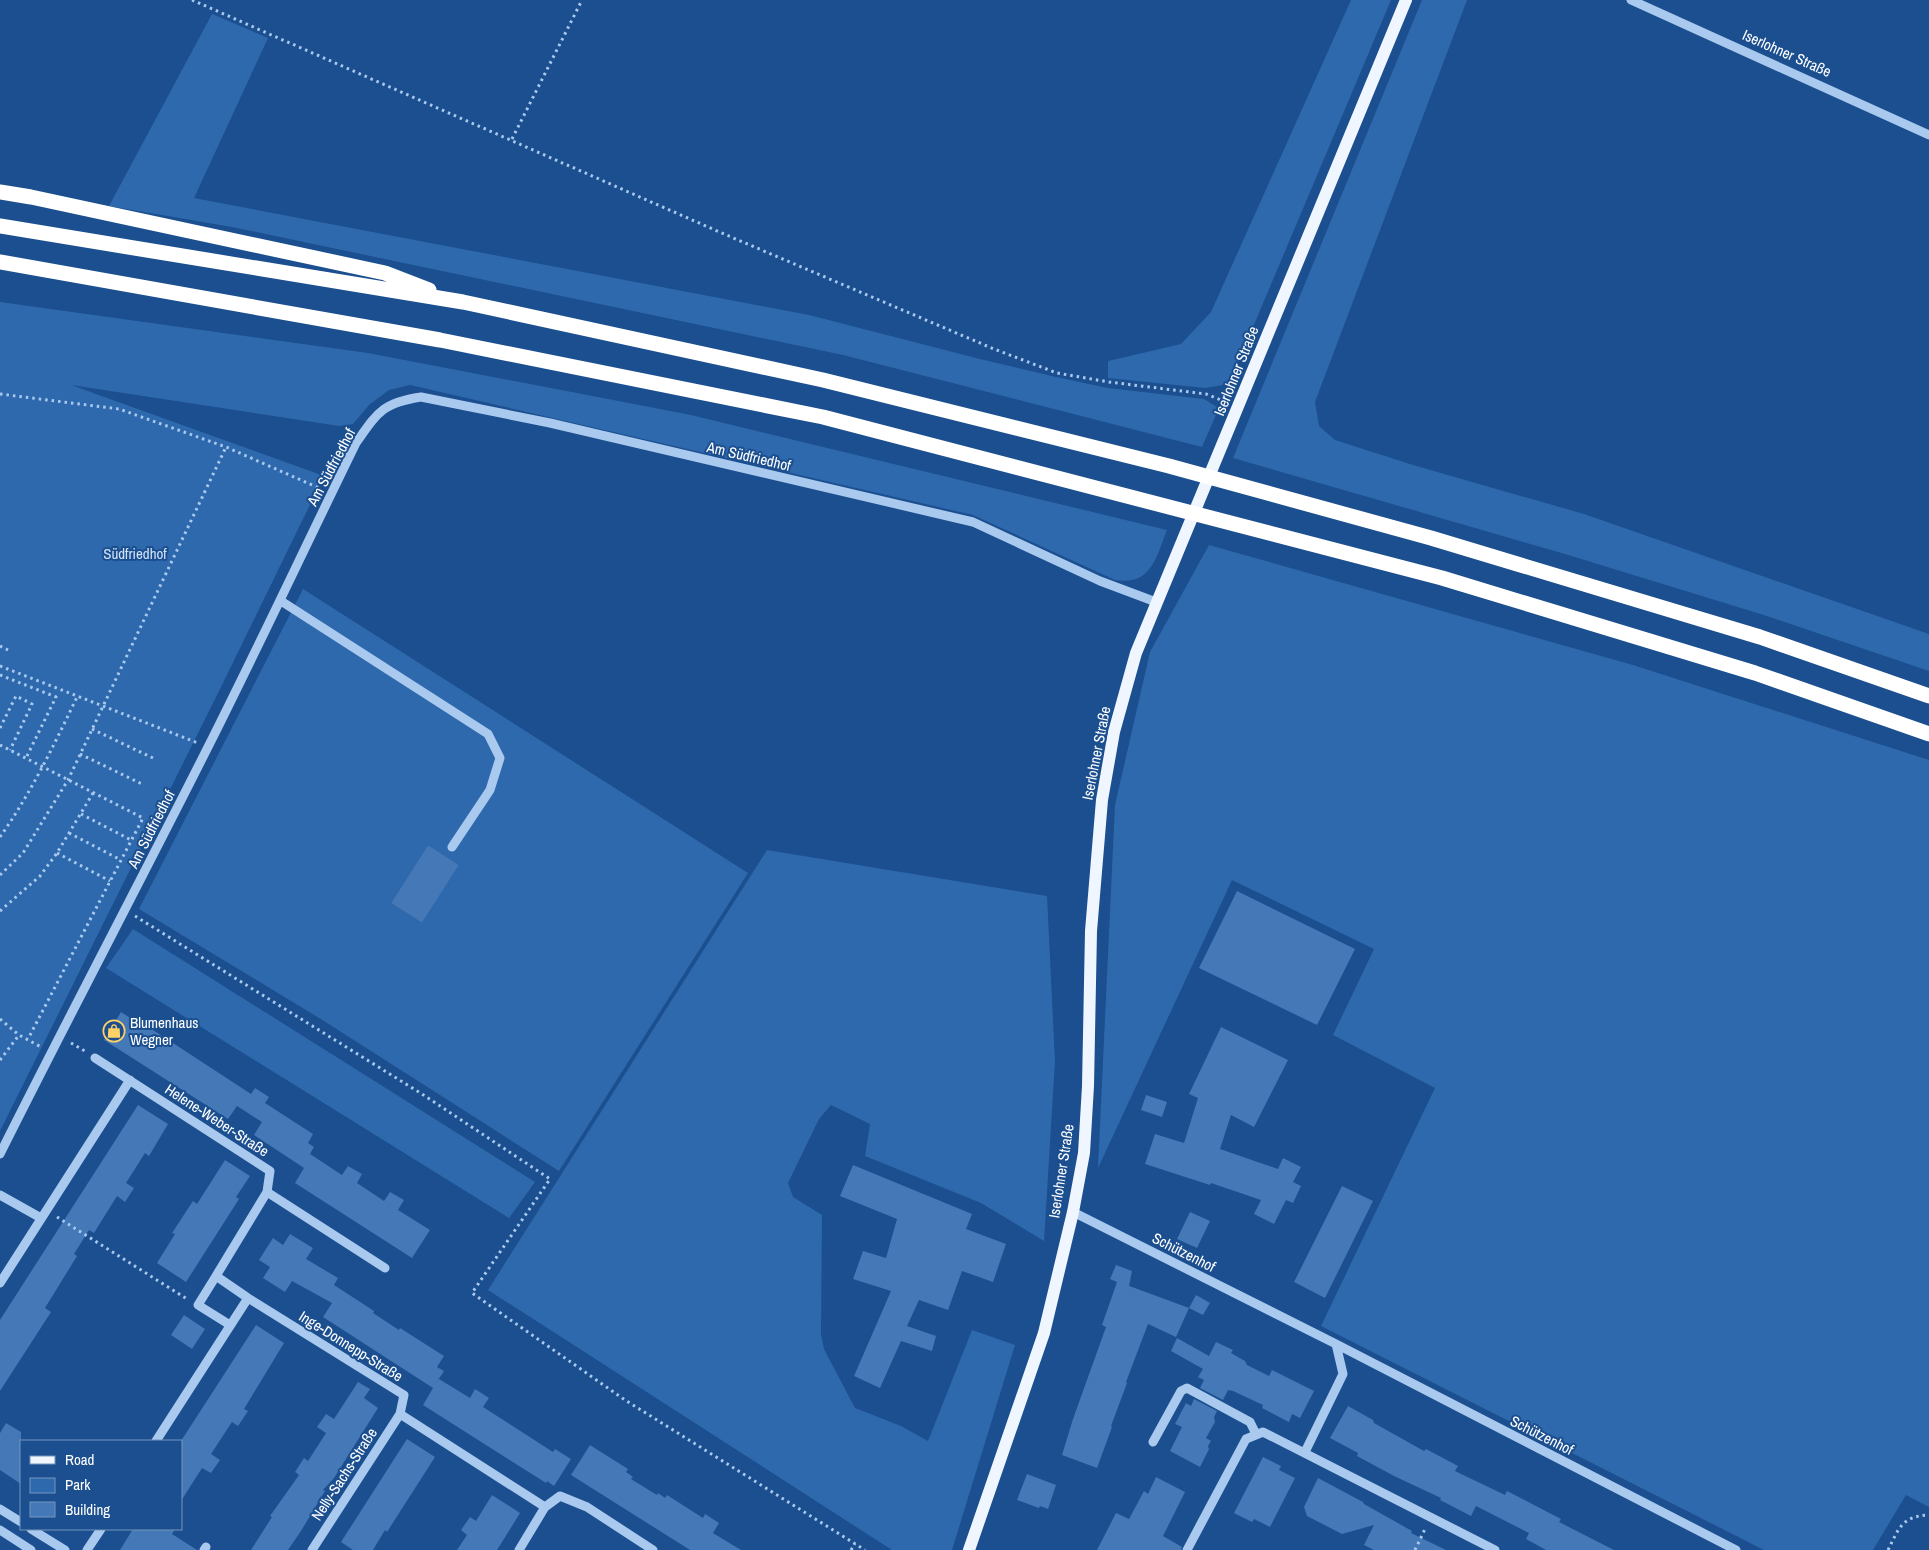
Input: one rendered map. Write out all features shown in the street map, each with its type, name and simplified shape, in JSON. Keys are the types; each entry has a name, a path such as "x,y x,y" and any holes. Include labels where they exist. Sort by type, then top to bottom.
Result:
{"highway":[{"path":"0,192 385,273 463,302"},
{"path":"0,226 463,302 823,380 1179,468 1432,538 1741,632 1929,696"},
{"path":"0,262 440,340 823,417 1442,578 1755,673 1929,734"},
{"path":"0,268 20,265"}],"main road":[{"name":"Iserlohner Straße","path":"969,1550 1044,1333 1073,1212 1084,1153 1088,1086 1091,931 1102,800 1114,732 1134,662 1156,602 1239,407 1406,0"}],"street":[{"name":"Iserlohner Straße","path":"1631,0 1929,136"},
{"name":"Am Südfriedhof","path":"0,1154 208,747 281,601 356,444 384,407 401,400 421,397 550,423 973,522 1100,581 1156,602"},
{"path":"281,601 488,734 500,758 490,790 452,847"},
{"name":"Helene-Weber-Straße","path":"95,1058 270,1171 267,1192"},
{"path":"0,1283 130,1080"},
{"path":"230,1325 198,1305 267,1192 386,1268"},
{"path":"0,1195 41,1218"},
{"name":"Schützenhof","path":"1073,1212 1336,1344 1736,1550"},
{"name":"Inge-Donnepp-Straße","path":"216,1276 404,1395 400,1414"},
{"path":"157,1440 248,1298"},
{"path":"1305,1452 1343,1374 1336,1344"},
{"path":"1153,1442 1180,1390 1186,1388 1250,1422 1256,1434"},
{"path":"400,1414 545,1508"},
{"name":"Nelly-Sachs-Straße","path":"312,1550 400,1414"},
{"path":"1187,1550 1246,1439 1263,1432 1495,1550"},
{"path":"519,1550 545,1508 560,1496 587,1507 653,1550"},
{"path":"0,1509 20,1521"},
{"path":"0,1530 31,1550"},
{"path":"33,1530 65,1550"},
{"path":"87,1550 100,1530"}],"path":[{"path":"192,0 512,139 724,234 994,349 1057,373 1109,382 1206,394 1239,407"},
{"path":"512,139 582,0"},
{"path":"0,394 119,408 226,448 331,493"},
{"path":"0,875 23,854 68,780 226,448"},
{"path":"0,646 10,651"},
{"path":"0,666 208,747"},
{"path":"0,675 56,697 26,758"},
{"path":"0,728 16,696 32,704 10,750"},
{"path":"0,837 19,811 44,767 78,697"},
{"path":"92,729 155,759"},
{"path":"0,745 143,818 28,1039"},
{"path":"80,754 144,785"},
{"path":"0,911 40,876 57,853 93,793"},
{"path":"81,814 131,840"},
{"path":"69,833 121,860"},
{"path":"57,853 110,881"},
{"path":"125,910 422,1094 550,1178 472,1293 626,1400 865,1550"},
{"path":"0,1019 19,1035 51,1053"},
{"path":"0,1060 19,1035"},
{"path":"60,1036 95,1058"},
{"path":"46,1210 198,1305"},
{"path":"1888,1550 1899,1528 1911,1517 1929,1515"},
{"path":"1414,1550 1431,1517"},
{"path":"851,1550 855,1544"}],"green space":[{"path":"1351,0 1391,0 1229,384 1205,388 1108,378 1108,361 1181,344 1211,312"},
{"path":"1422,0 1467,0 1315,402 1319,426 1335,440 1413,465 1584,514 1929,634 1929,671 1767,616 1565,554 1233,458"},
{"path":"212,14 268,38 194,198 809,315 1056,377 1108,388 1204,399 1219,408 1202,447 843,355 232,227 109,206"},
{"name":"Südfriedhof","path":"0,302 368,353 691,415 1167,530 1155,560 1144,574 1137,579 1127,581 1115,580 973,515 410,385 389,390 369,405 353,424 339,426 71,385 324,476 0,1131"},
{"path":"1209,545 1633,665 1929,760 1929,1507 1906,1495 1873,1550 1764,1550 1321,1326 1435,1088 1333,1035 1374,949 1232,880 1098,1168 1115,805 1150,652"},
{"path":"303,589 748,873 559,1171 324,1021 139,909","holes":["428,845 459,865 422,923 391,903"]},
{"path":"767,850 1047,896 1055,1061 1044,1241 981,1203 865,1156 870,1124 831,1105 819,1119 788,1183 793,1197 822,1215 821,1334 824,1349 855,1408 901,1426 928,1441 972,1330 1015,1345 952,1550 892,1550 488,1290"},
{"path":"133,929 535,1182 509,1218 106,968"}],"building":[{"path":"428,845 459,865 422,923 391,903"},
{"path":"1237,891 1355,949 1317,1025 1199,968"},
{"path":"121,1012 149,1030 150,1028 251,1094 255,1088 269,1097 265,1103 313,1134 308,1143 314,1147 310,1154 342,1175 348,1166 362,1174 357,1183 384,1201 390,1192 404,1200 398,1210 430,1230 412,1258 295,1183 304,1168 254,1135 262,1122 237,1106 228,1119 104,1040"},
{"path":"1221,1027 1288,1060 1254,1127 1231,1115 1220,1149 1278,1169 1283,1158 1301,1167 1293,1182 1301,1186 1293,1203 1286,1200 1274,1224 1254,1214 1261,1200 1145,1164 1155,1134 1184,1143 1198,1098 1189,1094"},
{"path":"1146,1095 1167,1102 1162,1117 1141,1110"},
{"path":"138,1105 168,1124 149,1156 145,1153 126,1183 134,1188 125,1202 117,1196 94,1233 89,1230 74,1254 77,1256 45,1308 51,1312 0,1391 0,1320"},
{"path":"225,1160 250,1176 236,1197 239,1199 186,1282 157,1263 175,1234 172,1233 193,1201 197,1204"},
{"path":"853,1165 972,1214 966,1229 1006,1244 993,1282 962,1271 948,1310 919,1300 907,1326 936,1336 932,1351 901,1341 880,1388 854,1376 891,1291 853,1279 863,1251 886,1258 897,1219 840,1196"},
{"path":"1342,1186 1373,1201 1325,1298 1294,1282"},
{"path":"1190,1212 1210,1221 1197,1248 1177,1239"},
{"path":"290,1234 313,1248 306,1259 338,1278 334,1285 399,1330 400,1328 444,1356 437,1367 444,1371 436,1383 439,1379 470,1398 475,1389 489,1398 483,1407 553,1452 555,1449 571,1459 554,1486 547,1481 546,1483 423,1405 433,1388 323,1317 332,1303 292,1281 285,1292 263,1278 270,1267 259,1260 273,1238 283,1245"},
{"path":"1116,1265 1132,1271 1129,1286 1189,1308 1176,1337 1148,1324 1097,1468 1062,1455 1106,1327 1102,1325 1117,1282 1110,1279"},
{"path":"1196,1295 1210,1303 1203,1315 1189,1308"},
{"path":"184,1315 205,1329 192,1349 171,1335"},
{"path":"256,1325 284,1343 244,1409 248,1411 238,1426 232,1422 211,1454 220,1460 211,1473 202,1468 182,1499 182,1440"},
{"path":"1177,1338 1209,1356 1216,1342 1233,1350 1231,1353 1245,1361 1247,1365 1269,1376 1272,1370 1314,1391 1300,1418 1292,1414 1289,1422 1262,1408 1263,1405 1233,1391 1228,1390 1223,1400 1200,1388 1204,1380 1198,1377 1203,1369 1171,1351"},
{"path":"358,1382 370,1389 364,1398 378,1408 334,1478 323,1490 325,1491 301,1531 288,1550 251,1550 272,1517 270,1516 299,1475 295,1472 304,1458 308,1461 326,1433 317,1427 326,1414 334,1419"},
{"path":"1194,1399 1217,1411 1214,1417 1215,1422 1206,1438 1211,1441 1208,1446 1209,1449 1200,1467 1170,1451 1182,1427 1175,1424 1186,1403 1191,1406"},
{"path":"1348,1406 1424,1451 1426,1449 1458,1466 1455,1471 1505,1495 1507,1491 1561,1519 1559,1522 1614,1550 1546,1550 1526,1539 1529,1533 1476,1506 1471,1516 1440,1500 1441,1498 1357,1456 1358,1453 1330,1438"},
{"path":"6,1423 21,1432 20,1483 0,1470 0,1433"},
{"path":"407,1439 435,1457 387,1532 385,1530 373,1550 353,1550 341,1542"},
{"path":"590,1445 628,1469 626,1472 633,1477 631,1479 657,1495 658,1493 665,1498 667,1495 703,1518 705,1514 719,1523 713,1533 741,1550 690,1550 571,1475"},
{"path":"1263,1457 1281,1466 1279,1470 1295,1478 1270,1527 1254,1519 1252,1522 1234,1513"},
{"path":"1027,1474 1056,1485 1048,1509 1040,1506 1039,1508 1017,1500"},
{"path":"1156,1477 1185,1492 1163,1536 1182,1547 1181,1550 1097,1550 1116,1513 1129,1519 1144,1491 1148,1494"},
{"path":"1318,1478 1363,1502 1412,1531 1411,1533 1446,1550 1374,1550 1364,1545 1374,1525 1342,1534 1307,1516 1304,1507"},
{"path":"492,1495 520,1513 497,1550 457,1550 467,1535 461,1530 470,1517 476,1521"},
{"path":"132,1530 174,1530 172,1534 197,1550 120,1550"}],"place":[{"name":"Blumenhaus Wegner","path":"114,1031"}]}
